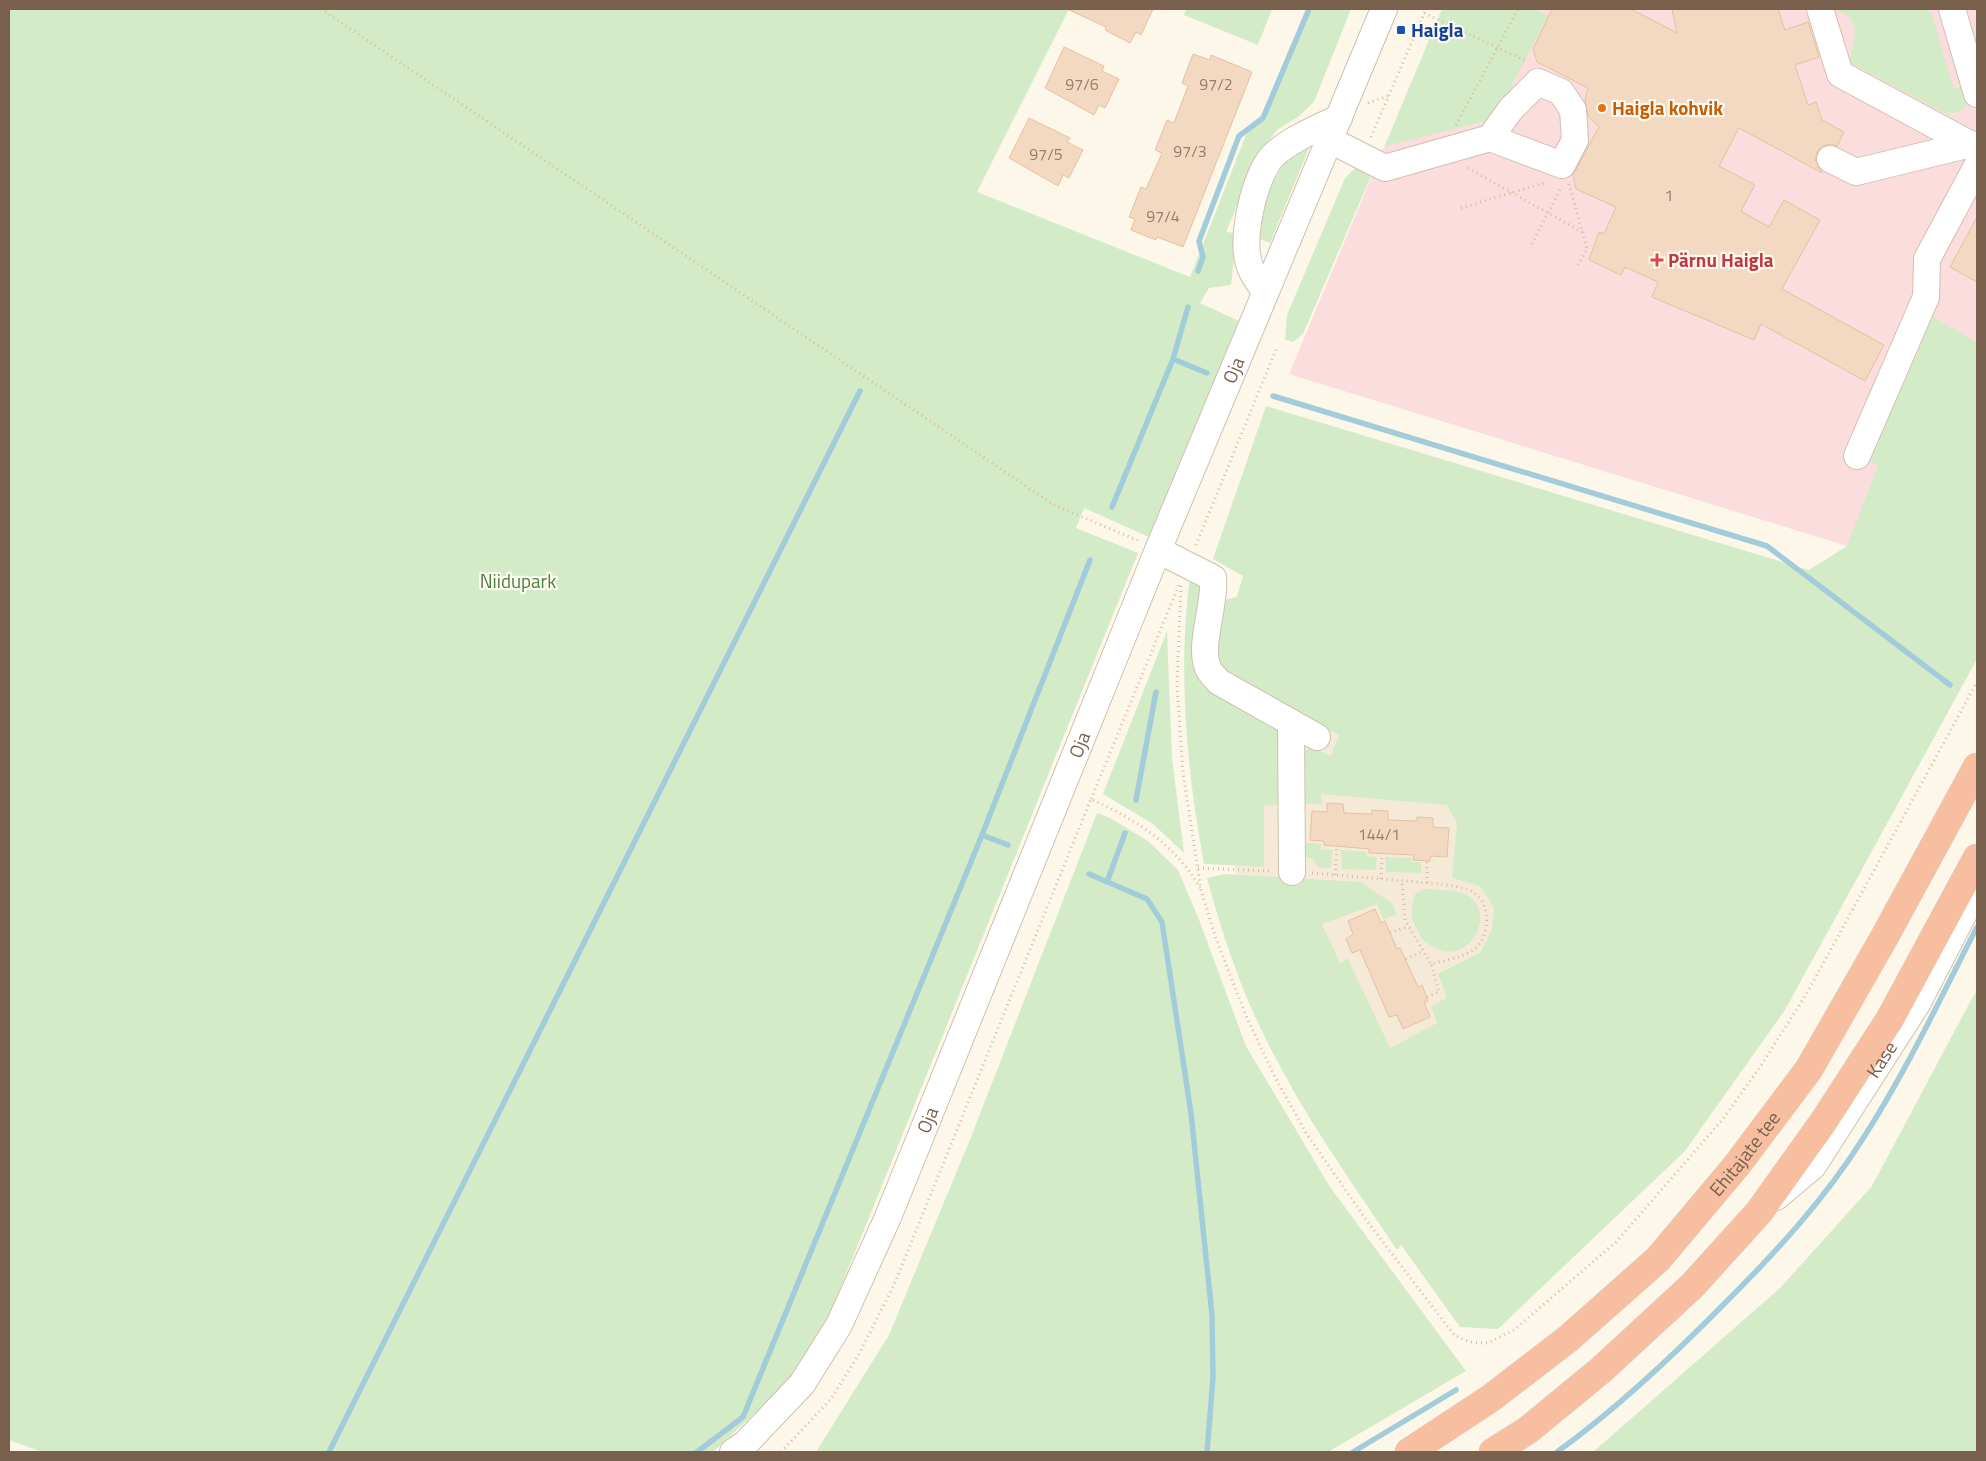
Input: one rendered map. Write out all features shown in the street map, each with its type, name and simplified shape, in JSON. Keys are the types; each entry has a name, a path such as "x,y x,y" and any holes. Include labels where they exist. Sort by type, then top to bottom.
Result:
{"highway":[{"name":"Ehitajate tee","path":"1409,1452 1491,1398 1569,1338 1658,1259 1737,1164 1809,1069 1885,936 1977,767"},
{"path":"1493,1452 1528,1430 1601,1370 1692,1286 1759,1212 1824,1121 1890,1019 1977,858"}],"street":[{"name":"Oja","path":"732,1452 745,1444 802,1384 840,1325 888,1217 1158,550 1384,9"},
{"path":"1820,9 1840,74 1975,153"},
{"path":"1952,9 1977,94"},
{"path":"1266,292 1250,268 1246,240 1248,214 1268,161 1293,141 1333,129 1385,168 1440,154 1490,138 1510,109 1538,82 1561,92 1573,110 1575,140 1564,170 1490,138"},
{"path":"1830,159 1856,172 1975,153"},
{"path":"1857,456 1926,297 1927,259 1975,153"},
{"path":"1158,550 1213,578 1213,605 1205,642 1205,657 1209,670 1219,682 1317,737"},
{"path":"1291,723 1292,872"},
{"name":"Kase","path":"1759,1212 1813,1166 1917,1004 1977,888"}],"path":[{"path":"321,9 1054,504 1158,550"},
{"path":"1370,139 1426,9"},
{"path":"1518,9 1440,154 1582,232"},
{"path":"1424,13 1530,64 1538,82"},
{"path":"1366,104 1388,96"},
{"path":"1365,134 1374,144"},
{"path":"1461,208 1512,192 1564,170"},
{"path":"1532,244 1548,212 1564,170"},
{"path":"1564,170 1587,249 1576,268"},
{"path":"1182,579 1177,685 1183,774 1201,890 1216,939 1247,1018 1275,1077 1306,1133 1367,1221 1454,1335 1470,1342 1488,1343 1514,1330 1616,1242 1723,1119 1762,1064 1807,993 1977,682"},
{"path":"782,1452 831,1399 878,1318 894,1285 1091,799 1144,828 1174,851 1188,867 1201,890"},
{"path":"1335,875 1337,846"},
{"path":"1381,879 1382,853"},
{"path":"1427,860 1427,883"},
{"path":"1198,868 1335,875 1427,883 1470,891 1481,900 1488,912 1484,937 1473,952 1431,964"},
{"path":"1402,881 1405,920 1431,964 1439,992 1427,997"},
{"path":"1390,933 1409,926"},
{"path":"1406,959 1424,951"}],"shaded area":[{"name":"Pärnu Haigla","path":"1442,9 1977,9 1977,455 1847,546 1289,374"},
{"path":"1239,631 1538,838 1425,1094 1242,896 1213,778"}],"green space":[{"name":"Niidupark","path":"9,9 1069,9 977,192 1190,277 1246,135 1263,118 1309,9 1351,9 1314,102 1298,117 1277,130 1261,150 1226,232 1237,233 1231,285 1209,288 1200,303 1239,321 1149,537 1084,508 1076,528 1138,553 821,1336 782,1388 713,1452 43,1452 9,1440"},
{"path":"1186,9 1272,9 1258,45 1184,15"},
{"path":"1442,9 1536,9 1548,16 1494,119 1385,146"},
{"path":"1831,9 1930,9 1954,89 1969,84 1969,97 1965,106 1958,112 1945,113 1850,63 1855,30 1853,23 1849,17"},
{"path":"1304,143 1309,148 1270,243 1259,239 1259,211 1266,195 1284,163"},
{"path":"1364,165 1371,176 1303,334 1293,342 1285,340 1287,315 1345,178 1355,168"},
{"path":"1927,314 1977,342 1977,659 1785,1010 1685,1151 1498,1329 1460,1327 1401,1245 1397,1250 1324,1141 1290,1085 1274,1056 1244,991 1224,935 1207,878 1225,874 1361,882 1393,904 1396,915 1383,919 1377,904 1322,924 1340,963 1348,959 1390,1048 1437,1023 1431,1006 1447,998 1438,974 1481,952 1492,929 1494,908 1480,886 1452,878 1457,823 1447,805 1321,794 1322,804 1305,804 1303,842 1321,844 1321,849 1333,850 1331,868 1320,868 1311,858 1301,856 1303,751 1313,747 1331,756 1339,735 1236,681 1221,666 1215,650 1224,600 1237,597 1243,576 1213,559 1266,406 1809,570 1847,546 1878,465 1864,459"},
{"path":"1191,580 1204,589 1197,665 1274,724 1280,733 1282,804 1264,806 1264,867 1204,864 1193,795 1184,689 1186,619"},
{"path":"1167,631 1172,758 1184,853 1153,824 1103,794"},
{"path":"1097,813 1110,818 1148,841 1178,870 1198,917 1246,1046 1330,1187 1466,1371 1328,1452 816,1452 889,1335 971,1137"},
{"path":"1341,850 1366,852 1367,856 1377,857 1376,870 1342,869"},
{"path":"1385,857 1412,858 1411,862 1421,862 1421,873 1386,872"},
{"path":"1424,889 1460,892 1469,896 1477,905 1480,916 1479,928 1474,938 1466,946 1456,951 1444,951 1424,941 1413,921 1412,907 1415,894"},
{"path":"1977,989 1977,1452 1593,1452 1781,1287 1872,1186"}],"building":[{"path":"1067,9 1153,9 1141,35 1136,32 1130,43 1105,30 1106,27"},
{"name":"Pärnu Haigla","path":"1552,9 1631,9 1677,33 1672,9 1778,9 1785,30 1808,22 1819,57 1795,65 1808,105 1816,102 1822,120 1844,132 1837,146 1829,144 1822,146 1817,152 1815,160 1822,173 1739,128 1719,166 1755,185 1741,211 1769,227 1784,200 1820,220 1782,289 1884,345 1865,381 1761,324 1754,340 1652,297 1658,282 1625,267 1621,275 1589,260 1599,232 1604,234 1616,207 1576,189 1573,175 1599,127 1588,116 1585,100 1588,88 1537,62 1533,49"},
{"path":"1064,47 1104,66 1102,71 1119,79 1105,108 1099,105 1094,115 1045,88"},
{"path":"1193,54 1210,60 1211,55 1252,72 1183,247 1157,237 1156,240 1131,230 1135,219 1129,217 1141,187 1146,189 1162,153 1155,150 1167,120 1174,123 1188,86 1182,83"},
{"path":"1029,118 1070,138 1067,142 1083,150 1069,178 1063,175 1058,186 1009,158"},
{"path":"1977,217 1977,282 1950,267"},
{"path":"1327,803 1343,804 1344,813 1372,814 1372,810 1388,811 1388,820 1417,821 1417,817 1433,818 1433,827 1449,828 1447,857 1431,856 1430,861 1413,860 1414,855 1369,853 1369,849 1324,845 1324,841 1310,840 1312,811 1327,812"},
{"path":"1375,909 1381,923 1385,921 1397,949 1400,948 1418,987 1422,985 1428,1001 1424,1002 1430,1017 1403,1029 1397,1015 1389,1017 1360,950 1352,953 1346,939 1353,934 1348,921"}],"waterway":[{"path":"1198,271 1203,257 1199,241 1239,136 1263,118 1309,9"},
{"path":"1112,507 1173,359 1188,307"},
{"path":"1173,359 1207,373"},
{"path":"329,1452 860,391"},
{"path":"1273,396 1767,546 1950,685"},
{"path":"697,1452 743,1417 982,835 1090,560"},
{"path":"1136,800 1156,692"},
{"path":"1107,882 1125,833"},
{"path":"982,835 1008,845"},
{"path":"1089,874 1147,899 1162,922 1191,1113 1212,1315 1213,1378 1207,1452"},
{"path":"1557,1452 1602,1418 1686,1342 1763,1264 1832,1184 1862,1140 1893,1088 1977,927"},
{"path":"1353,1452 1456,1390"}],"place":[{"name":"Haigla","path":"1401,30"},
{"name":"Haigla kohvik","path":"1602,108"},
{"name":"Pärnu Haigla","path":"1657,260"}]}
